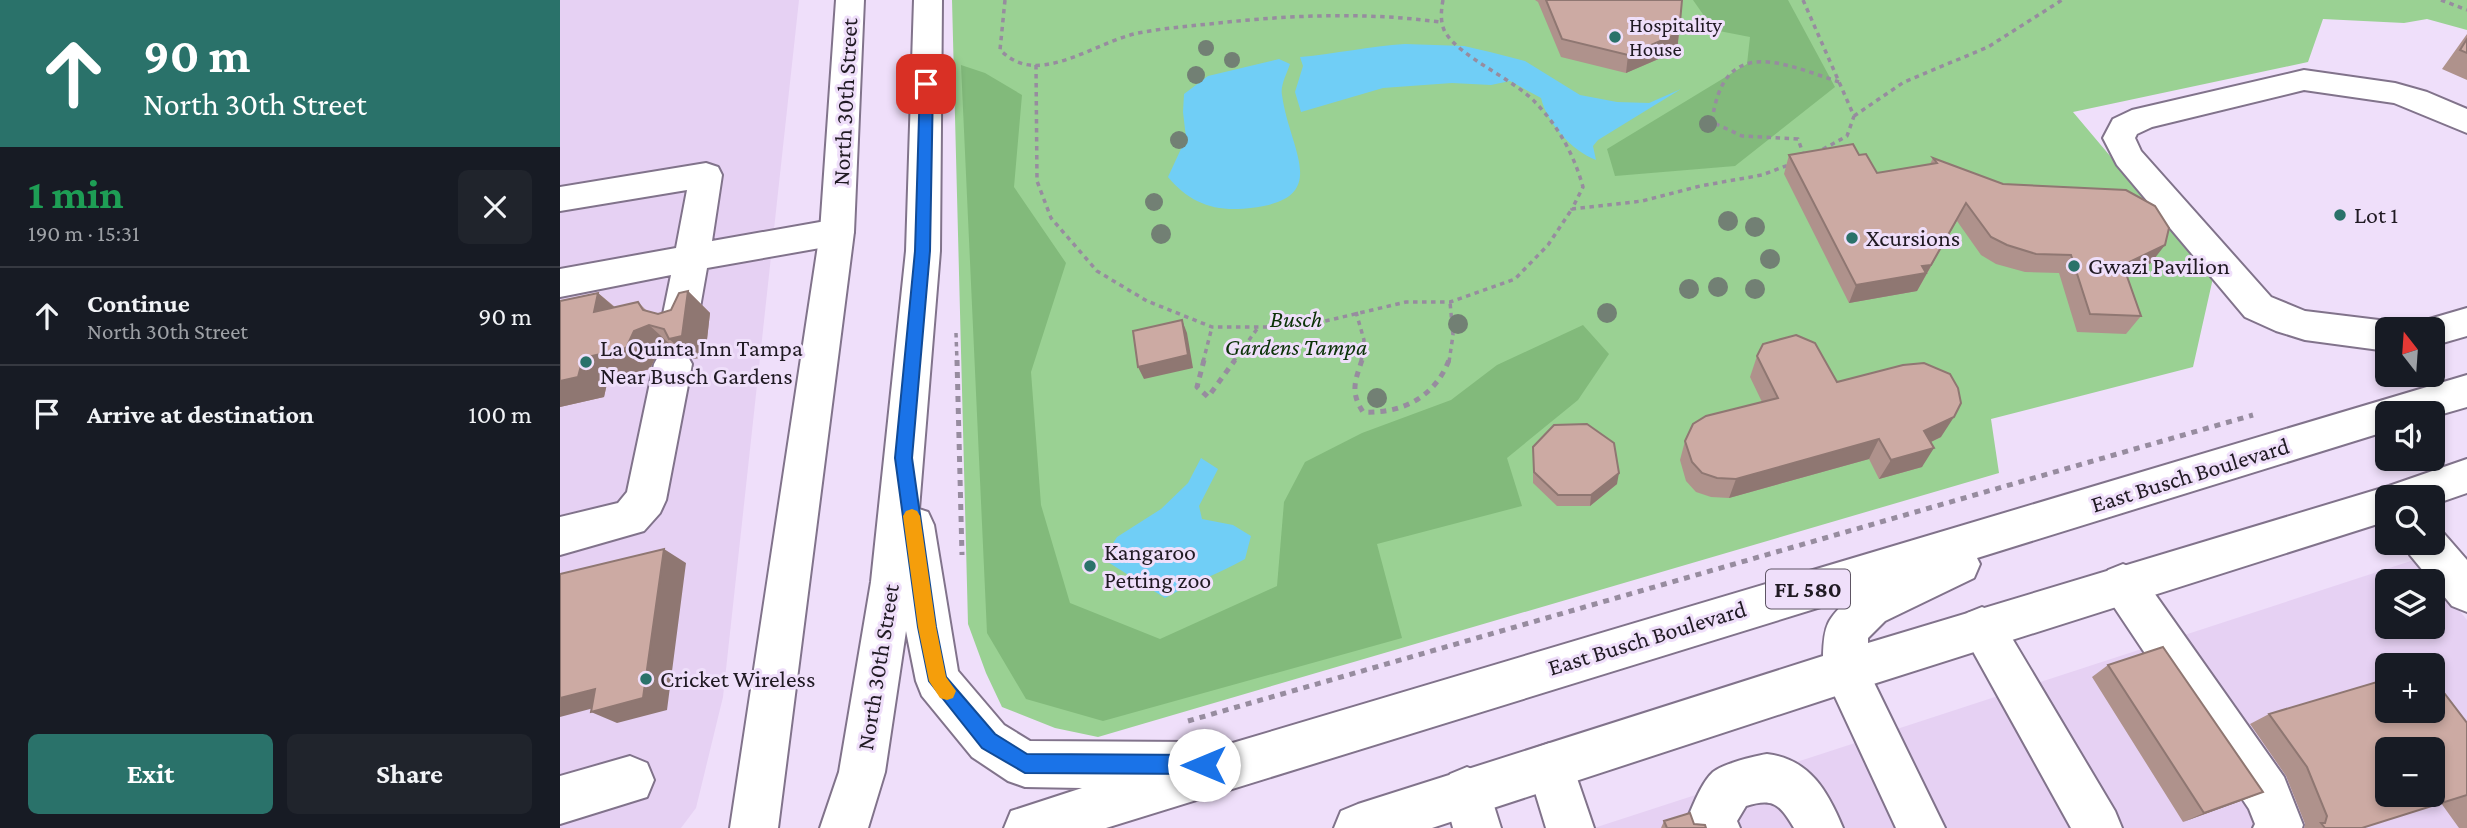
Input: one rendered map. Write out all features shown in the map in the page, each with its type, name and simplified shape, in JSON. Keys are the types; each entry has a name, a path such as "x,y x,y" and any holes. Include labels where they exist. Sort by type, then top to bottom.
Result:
{"main road":[{"name":"North 30th Street","path":"754,828 837,232 850,0"},
{"name":"North 30th Street","path":"844,828 862,772 892,582 923,251 928,0"},
{"path":"2375,335 2315,330 2280,320 2258,307 2128,157 2119,138 2124,127 2143,118 2304,80 2395,93 2416,99 2467,122"},
{"path":"560,199 706,174 680,320"},
{"path":"560,283 837,232"},
{"path":"2445,328 2467,322"},
{"path":"560,536 630,518 646,500 673,364"},
{"path":"2434,401 2467,391"},
{"name":"East Busch Boulevard","path":"1028,828 2375,419"},
{"path":"904,458 927,627 938,681 988,741 1025,764 1230,765"},
{"path":"1921,828 1845,671 1846,630 1870,607 1945,569 2203,471"},
{"path":"2442,485 2467,477"},
{"path":"1358,828 1472,809 1550,766 1845,671 2375,507"},
{"path":"2436,555 2467,592"},
{"path":"2123,584 2260,784 2279,825 2277,828"},
{"path":"1982,628 2098,828"},
{"path":"1550,766 1570,828"},
{"path":"1716,828 1712,817 1730,789 1768,777 1792,787 1810,808 1819,828"},
{"path":"560,800 630,780"}],"path":[{"path":"1005,0 999,36 1000,50 1015,63 1036,65 1074,57 1113,40 1149,31 1260,18 1406,16 1440,22"},
{"path":"1036,65 1037,181 1051,218 1097,271 1147,301 1212,327 1300,327 1406,302 1450,302 1515,279 1548,245 1583,187 1571,150 1547,116 1513,82 1451,40 1440,22 1443,0"},
{"path":"1802,0 1854,116"},
{"path":"1572,209 1642,201 1700,186 1762,175 1805,158 1847,136 1854,116 1876,99 1904,82 1987,47 2062,0"},
{"path":"2441,0 2467,10"},
{"path":"1805,158 1798,139 1751,139 1724,132 1712,122 1714,98 1735,69 1753,60 1781,62 1839,82"},
{"path":"1356,312 1364,350 1352,383 1355,401 1363,412 1376,414 1393,412 1420,400 1441,381 1449,365 1454,341 1450,302"},
{"path":"956,321 962,559"},
{"path":"1212,327 1197,387 1209,397 1257,329"},
{"path":"1178,724 2260,413"}],"shaded area":[{"path":"560,0 799,0 723,697 696,808 681,828 560,828"},
{"path":"2417,559 2425,569 2386,569"},
{"path":"2375,573 2375,639 2445,639 2445,593 2467,620 2467,828 1946,828 1897,729"},
{"path":"1855,743 1895,828 1594,828"}],"green space":[{"name":"Busch Gardens Tampa","path":"952,0 2467,0 2467,30 2427,19 2404,23 2323,19 2308,62 2073,112 2213,278 2193,367 1991,419 1999,473 1098,737 1055,728 1002,707 968,624"},
{"path":"1693,0 1788,0 1835,87 1735,166 1615,176 1607,149 1747,64 1750,37 1714,30"},
{"path":"961,65 985,73 1022,95 1014,187 1066,263 1031,372 1041,505 1070,603 1160,639 1277,586 1284,502 1305,462 1362,433 1451,400 1497,365 1583,325 1609,354 1578,400 1507,458 1522,506 1377,544 1402,638 1103,721 1026,699 987,633"}],"water":[{"path":"1405,44 1464,46 1525,61 1580,95 1617,102 1649,103 1681,89 1598,140 1593,146 1596,160 1578,150 1562,135 1549,117 1541,98 1510,81 1491,85 1452,83 1383,88 1301,112 1295,92 1303,66 1300,57"},
{"path":"1279,59 1290,64 1282,91 1286,117 1298,155 1298,186 1288,197 1269,205 1238,209 1208,205 1183,192 1168,177 1186,138 1184,94 1208,76"},
{"path":"1201,458 1218,469 1199,506 1202,519 1233,525 1251,536 1245,559 1165,598 1103,559 1117,537 1161,509 1188,483"}],"building":[{"name":"Hospitality House","path":"1546,0 1682,0 1679,33 1628,55 1562,39"},
{"path":"2467,39 2467,53 2460,50"},
{"path":"1853,144 1859,155 1866,154 1877,173 1937,163 1933,158 2003,184 2126,190 2155,206 2169,228 2165,245 2123,265 2141,316 2090,314 2071,255 2036,254 2007,245 1991,237 1966,203 1931,265 1922,266 1926,273 1856,285 1789,155"},
{"path":"688,291 682,336 669,339 664,329 649,325 634,331 626,348 583,358 578,377 560,381 560,301 598,293 594,312 638,302 643,310 658,314 671,310 679,293"},
{"path":"1182,320 1188,355 1138,367 1133,331"},
{"path":"1796,335 1815,343 1837,382 1903,365 1924,363 1950,374 1958,388 1961,403 1954,417 1924,431 1934,448 1891,460 1879,439 1736,479 1717,478 1702,473 1692,462 1685,441 1693,424 1706,416 1778,398 1757,356 1763,344"},
{"path":"1587,424 1614,443 1619,473 1591,495 1558,495 1534,472 1533,447 1554,425"},
{"path":"664,549 643,698 591,712 595,689 560,698 560,574"},
{"path":"2163,647 2263,792 2204,813 2108,665"},
{"path":"2375,683 2375,723 2445,723 2445,694 2467,723 2467,795 2445,802 2445,737 2375,737 2375,807 2429,807 2362,828 2325,828 2321,823 2325,823 2327,816 2307,767 2269,714"},
{"path":"1690,813 1694,824 1705,825 1706,828 1667,828 1664,821"}],"slow traffic":[{"path":"912,516 927,627 938,681 947,691"}],"place":[{"name":"Hospitality House","path":"1615,37"},
{"name":"Lot 1","path":"2340,215"},
{"name":"Xcursions","path":"1852,238"},
{"name":"Gwazi Pavilion","path":"2074,266"},
{"name":"La Quinta Inn Tampa Near Busch Gardens","path":"586,362"},
{"name":"Kangaroo Petting zoo","path":"1090,566"},
{"name":"Cricket Wireless","path":"646,679"}],"route":[{"path":"926,84 923,251 904,458 927,627 938,681 988,741 1025,764 1204,765"}]}
